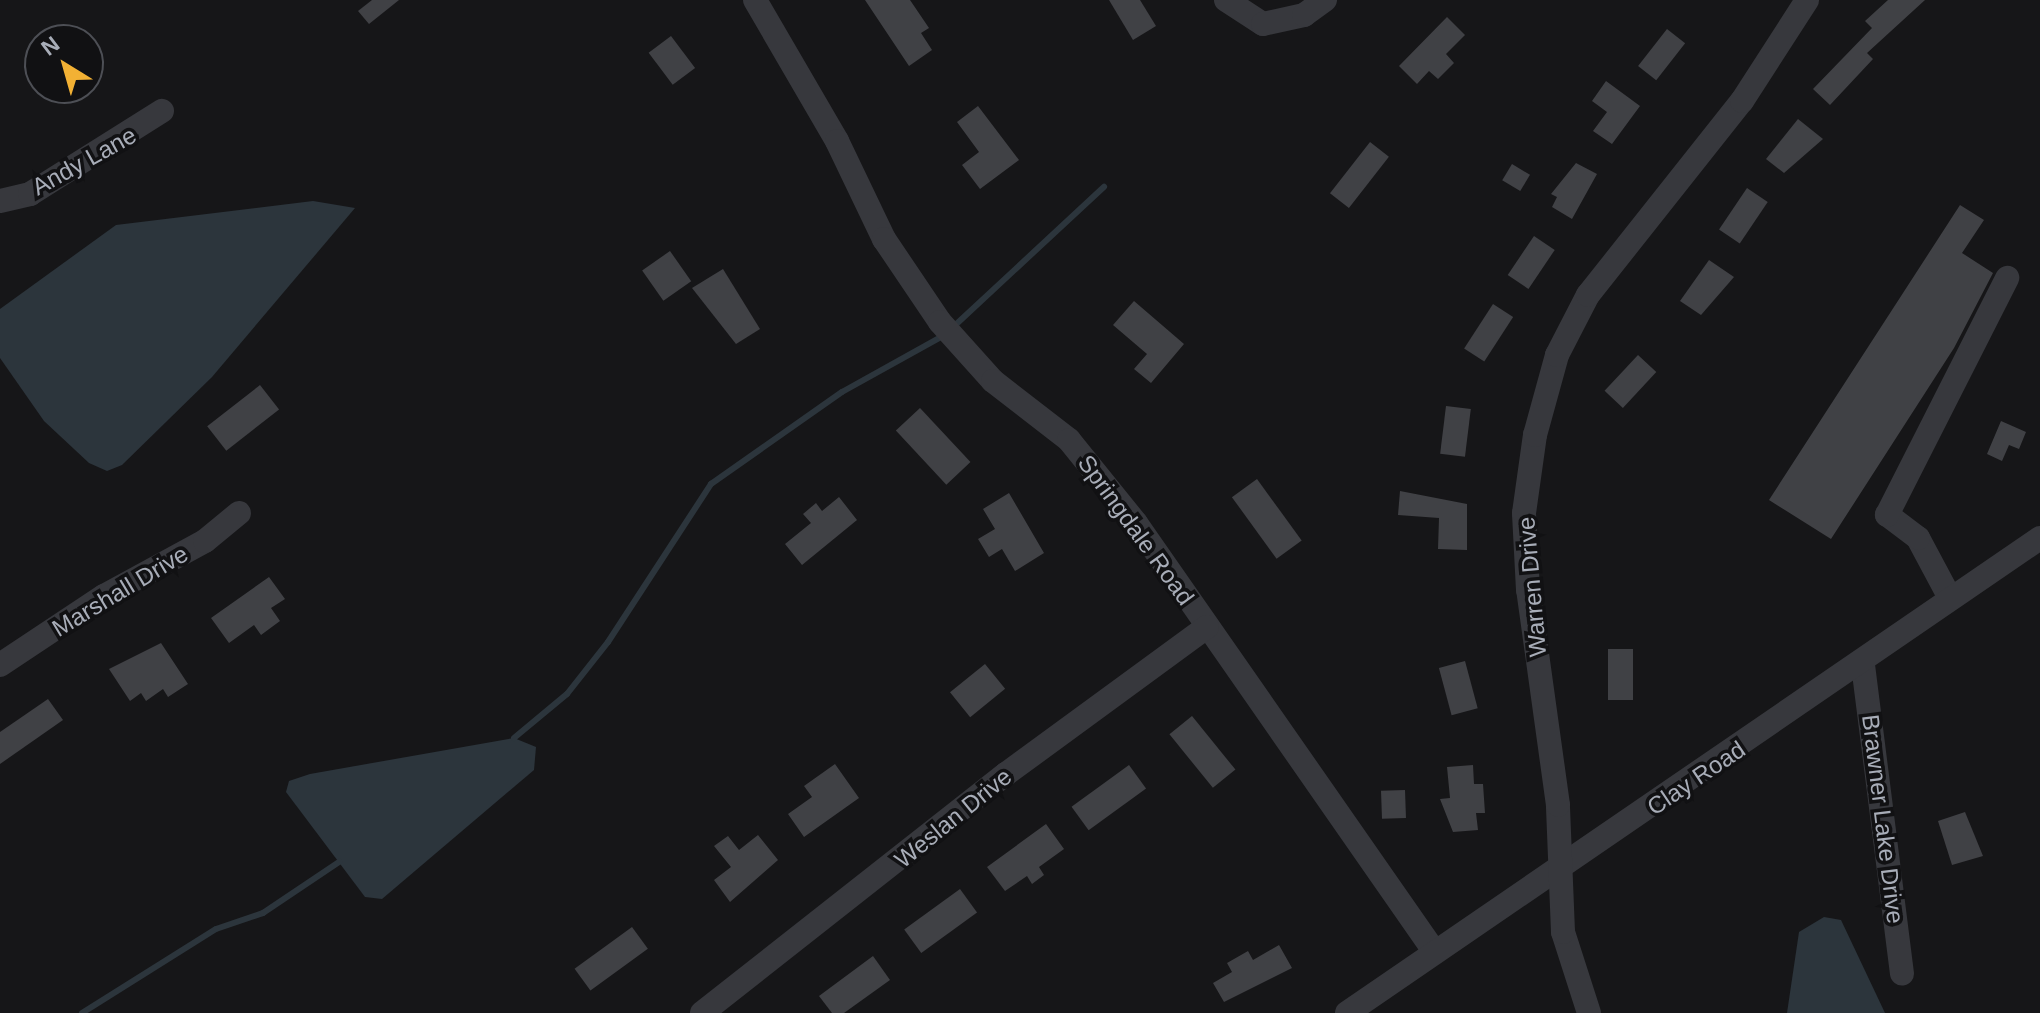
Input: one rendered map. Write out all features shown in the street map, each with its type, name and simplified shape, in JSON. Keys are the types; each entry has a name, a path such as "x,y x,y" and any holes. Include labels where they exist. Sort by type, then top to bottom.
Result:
{"street":[{"name":"Springdale Road","path":"755,0 837,141 884,239 940,322 993,381 1069,440 1136,523 1434,951"},
{"path":"1226,0 1249,19 1277,24 1325,0"},
{"name":"Warren Drive","path":"1589,1013 1563,932 1560,871 1524,513 1535,435 1557,355 1588,295 1742,101 1807,0"},
{"name":"Andy Lane","path":"0,201 30,194 162,111"},
{"path":"1950,598 1918,538 1887,515 2007,278"},
{"name":"Marshall Drive","path":"0,665 104,596 205,541 239,513"},
{"name":"Clay Road","path":"1347,1013 1434,951 1560,871 1863,665 1950,598 2040,538"},
{"name":"Weslan Drive","path":"702,1013 1006,774 1207,627"},
{"name":"Brawner Lake Drive","path":"1863,665 1902,974"}],"shaded area":[{"path":"313,201 355,208 212,377 122,465 107,471 89,463 44,421 0,358 0,309 116,225"},
{"path":"514,738 536,747 534,770 382,899 365,897 286,792 289,781 310,774"},
{"path":"1824,917 1841,920 1885,1013 1787,1013 1799,932"}],"building":[{"path":"372,0 399,0 369,24 358,11"},
{"path":"865,0 910,0 929,28 921,33 932,50 909,66"},
{"path":"1109,0 1140,0 1156,26 1133,40"},
{"path":"1888,0 1925,0 1867,53 1873,59 1830,105 1813,89 1872,28 1865,21"},
{"path":"1447,17 1465,35 1446,54 1454,63 1438,79 1429,71 1417,84 1399,66"},
{"path":"1667,29 1685,43 1656,80 1638,66"},
{"path":"671,36 695,68 673,85 649,53"},
{"path":"1606,81 1640,106 1612,144 1593,131 1607,112 1592,101"},
{"path":"978,106 1019,160 980,189 962,165 979,152 957,122"},
{"path":"1798,119 1823,139 1784,173 1766,159"},
{"path":"1370,142 1389,157 1349,208 1330,193"},
{"path":"1576,163 1597,174 1572,219 1552,207 1557,197 1551,194"},
{"path":"1512,164 1530,175 1520,191 1502,180"},
{"path":"1747,188 1768,202 1740,243 1719,229"},
{"path":"1960,205 1984,220 1962,253 1993,273 1954,348 1831,539 1769,500"},
{"path":"1534,236 1555,250 1528,289 1508,275"},
{"path":"670,251 691,281 663,301 642,271"},
{"path":"1709,260 1734,277 1701,315 1680,301"},
{"path":"723,269 760,329 736,344 692,288"},
{"path":"1134,301 1184,344 1151,383 1134,369 1147,354 1113,325"},
{"path":"1493,304 1513,317 1484,362 1464,348"},
{"path":"1638,355 1656,372 1623,408 1605,391"},
{"path":"260,385 279,409 226,451 207,426"},
{"path":"1446,406 1471,409 1465,457 1440,454"},
{"path":"920,408 970,462 946,485 896,431"},
{"path":"2001,421 2026,432 2019,449 2009,445 2002,461 1987,454"},
{"path":"1257,479 1302,540 1277,559 1232,497"},
{"path":"1400,491 1467,504 1467,550 1438,549 1439,518 1398,515"},
{"path":"1009,493 1044,553 1015,571 1002,549 989,557 978,539 995,529 983,509"},
{"path":"839,497 857,520 802,565 785,544 811,523 803,514 816,503 822,511"},
{"path":"269,577 285,599 271,608 280,621 261,635 254,625 229,643 211,618"},
{"path":"161,643 188,684 168,697 163,689 146,701 141,693 130,701 109,669"},
{"path":"1608,649 1633,649 1633,700 1608,700"},
{"path":"1465,661 1478,708 1452,715 1439,668"},
{"path":"985,664 1005,689 970,717 950,692"},
{"path":"48,699 63,720 0,764 0,732"},
{"path":"1192,716 1235,770 1213,788 1169,734"},
{"path":"835,764 859,798 804,837 788,814 812,797 804,786"},
{"path":"1129,765 1146,788 1089,830 1072,807"},
{"path":"1473,765 1474,784 1483,784 1485,813 1476,813 1478,830 1453,832 1440,799 1450,798 1447,767"},
{"path":"1405,790 1406,818 1382,819 1381,791"},
{"path":"1965,812 1983,856 1952,865 1938,821"},
{"path":"1046,824 1064,849 1039,867 1044,875 1032,884 1027,876 1005,891 987,867"},
{"path":"758,835 778,860 730,902 714,880 731,867 714,846 728,836 739,850"},
{"path":"960,889 977,912 921,953 904,930"},
{"path":"632,927 648,949 590,991 575,969"},
{"path":"1279,945 1292,968 1224,1002 1213,983 1232,972 1227,963 1248,951 1253,960"},
{"path":"873,956 890,980 844,1013 832,1013 819,996"}],"waterway":[{"path":"951,329 1104,187"},
{"path":"514,738 567,694 608,642 711,484 842,392 943,336"},
{"path":"82,1013 216,929 263,913 339,862"}]}
